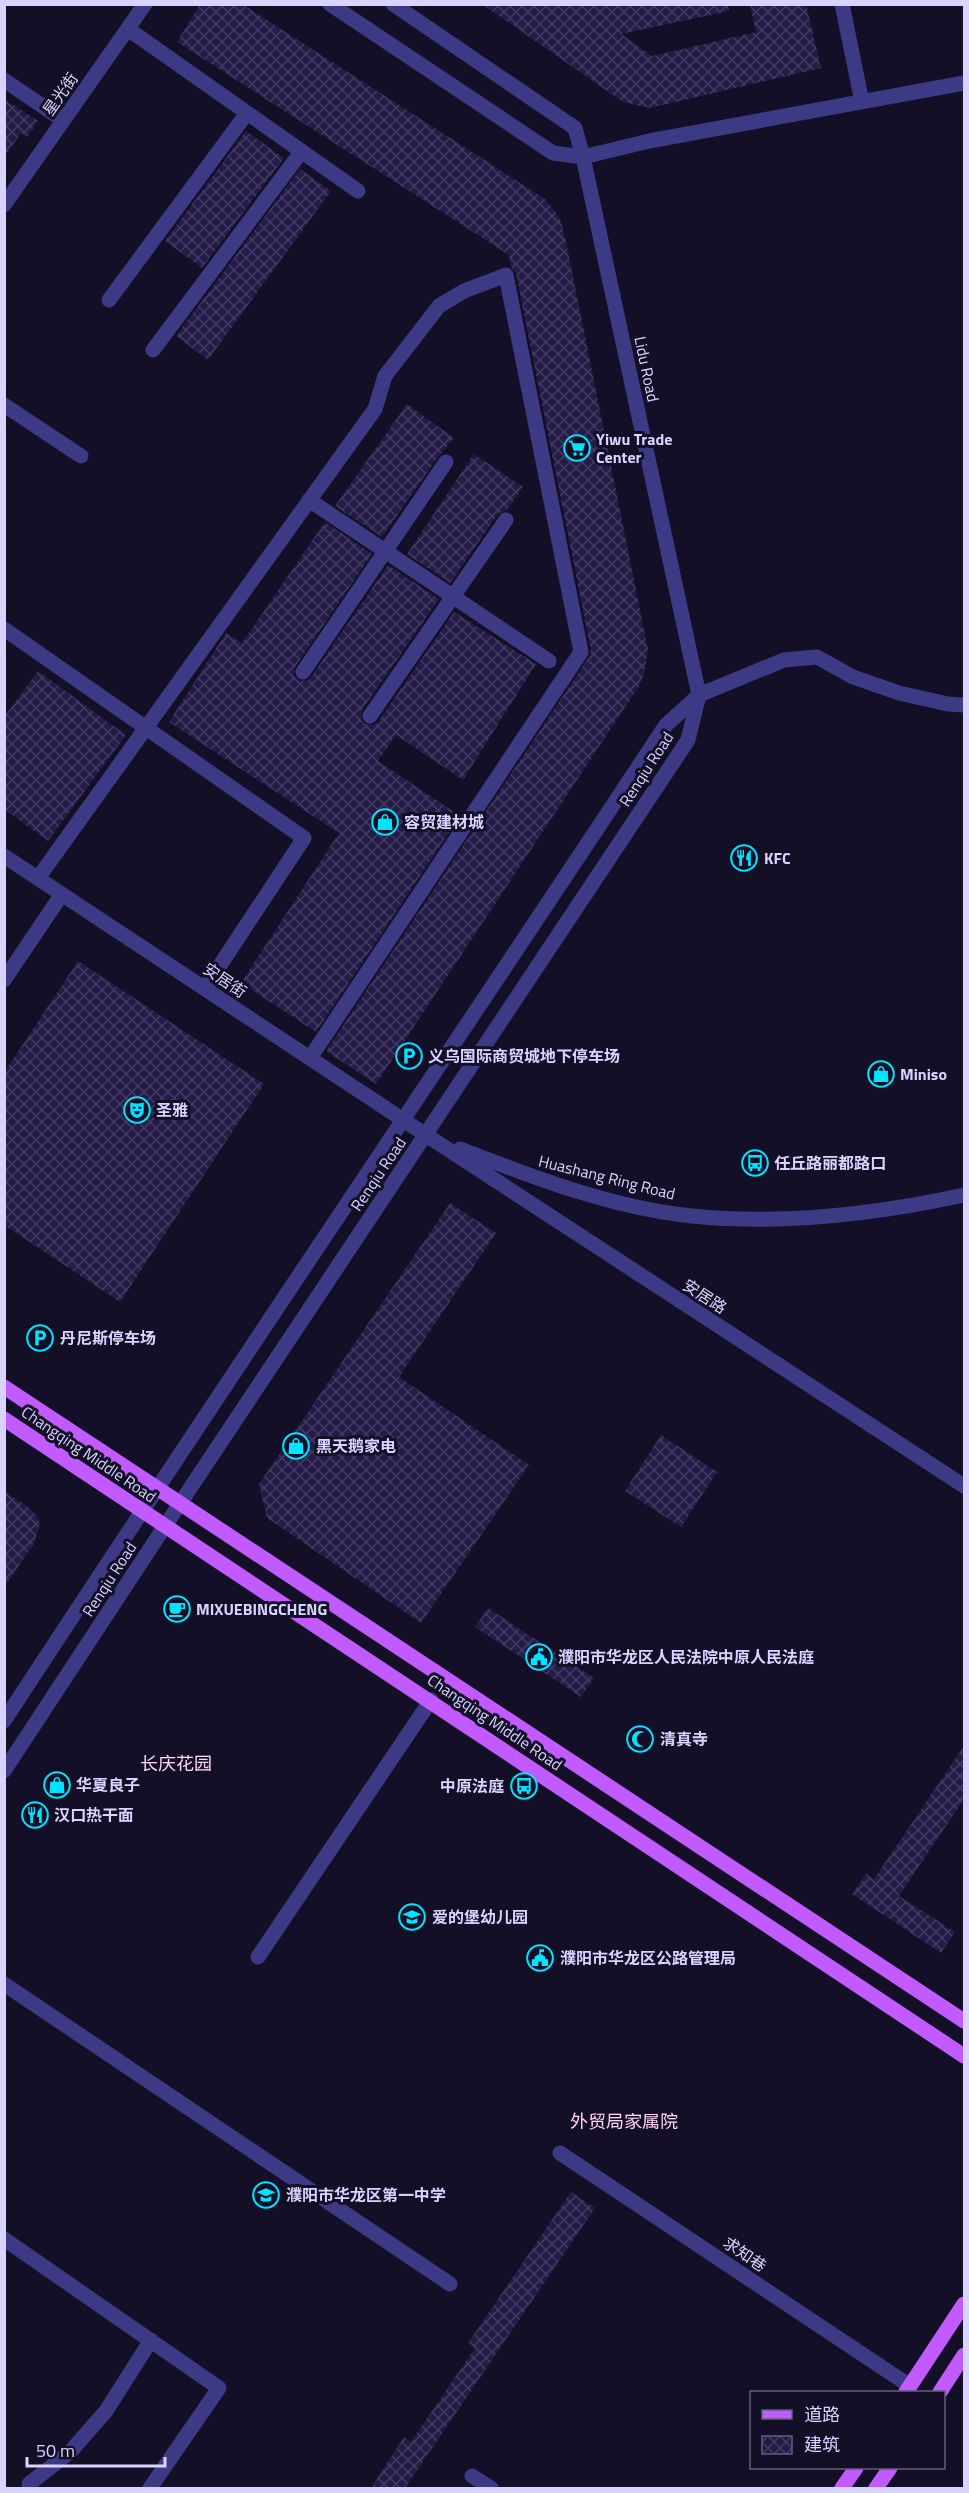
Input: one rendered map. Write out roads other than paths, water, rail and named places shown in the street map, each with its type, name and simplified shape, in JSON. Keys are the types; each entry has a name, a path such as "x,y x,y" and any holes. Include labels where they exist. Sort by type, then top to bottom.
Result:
{"main road":[{"name":"Changqing Middle Road","path":"4,1386 964,2021"},
{"name":"Changqing Middle Road","path":"4,1419 431,1700 964,2056"},
{"path":"908,2389 964,2304"},
{"path":"940,2391 964,2355"},
{"path":"842,2488 855,2469"},
{"path":"876,2488 889,2469"}],"street":[{"name":"星光街","path":"4,205 145,4"},
{"path":"330,4 553,153 583,156 649,141 964,83"},
{"name":"Lidu Road","path":"393,4 410,9 575,128 583,156 699,695"},
{"path":"842,4 861,102"},
{"path":"128,29 358,191"},
{"path":"4,80 63,120"},
{"path":"110,300 247,113"},
{"path":"153,350 302,151"},
{"path":"38,878 375,408 385,376 439,306 464,291 506,275 581,652 310,1058"},
{"path":"4,405 81,456"},
{"path":"303,672 446,462"},
{"path":"309,501 549,661"},
{"path":"370,716 506,520"},
{"path":"4,629 304,838 205,988"},
{"path":"699,695 784,660 817,657 853,677 899,693 948,704 964,705"},
{"name":"Renqiu Road","path":"4,1721 142,1510 405,1121 666,726 699,695"},
{"name":"Renqiu Road","path":"4,1771 688,740 699,695"},
{"name":"安居街","path":"4,856 426,1135"},
{"path":"4,980 62,894"},
{"name":"Huashang Ring Road","path":"426,1135 539,1179 641,1208 692,1216 798,1217 908,1207 964,1195"},
{"name":"安居路","path":"426,1135 964,1486"},
{"path":"258,1957 431,1700"},
{"path":"4,1984 450,2284"},
{"name":"求知巷","path":"560,2153 908,2389"},
{"path":"4,2239 219,2388 150,2488"},
{"path":"29,2484 71,2451 105,2410 151,2340"},
{"path":"472,2476 491,2488"}],"place":[{"name":"Yiwu Trade Center","path":"577,448"},
{"name":"容贸建材城","path":"385,822"},
{"name":"KFC","path":"744,858"},
{"name":"义乌国际商贸城地下停车场","path":"409,1056"},
{"name":"Miniso","path":"881,1074"},
{"name":"圣雅","path":"137,1110"},
{"name":"任丘路丽都路口","path":"755,1163"},
{"name":"丹尼斯停车场","path":"40,1338"},
{"name":"黑天鹅家电","path":"296,1446"},
{"name":"MIXUEBINGCHENG","path":"177,1609"},
{"name":"濮阳市华龙区人民法院中原人民法庭","path":"539,1657"},
{"name":"清真寺","path":"640,1739"},
{"name":"华夏良子","path":"57,1785"},
{"name":"中原法庭","path":"524,1786"},
{"name":"汉口热干面","path":"35,1815"},
{"name":"爱的堡幼儿园","path":"412,1917"},
{"name":"濮阳市华龙区公路管理局","path":"540,1958"},
{"name":"濮阳市华龙区第一中学","path":"266,2195"}],"district":[{"name":"长庆花园","path":"176,1763"},
{"name":"外贸局家属院","path":"624,2121"}]}
